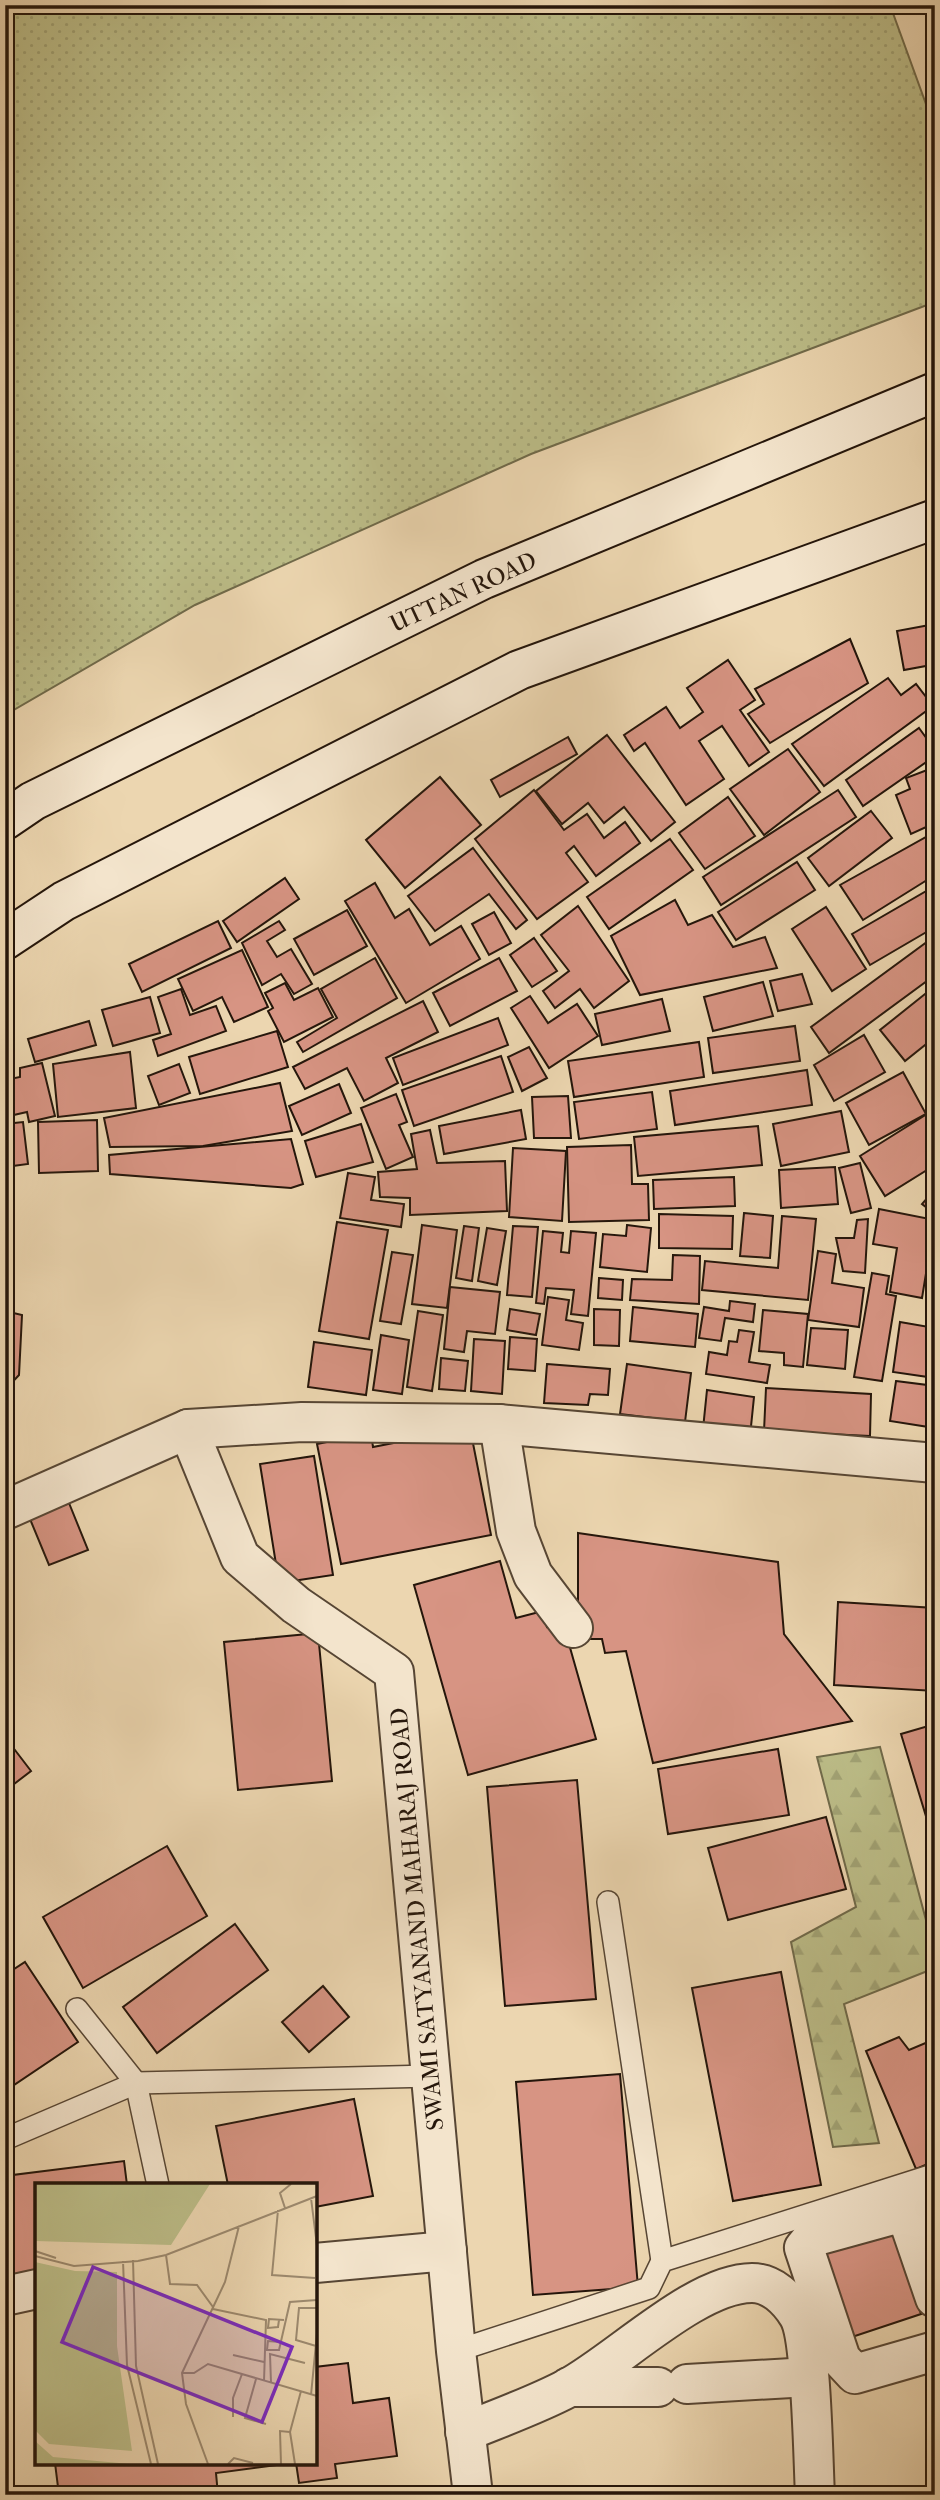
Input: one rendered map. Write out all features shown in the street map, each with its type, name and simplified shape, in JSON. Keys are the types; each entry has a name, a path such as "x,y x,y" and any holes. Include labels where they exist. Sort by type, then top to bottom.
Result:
{"street":[{"name":"UTTAN ROAD","path":"5,820 33,801 484,579 935,392"},
{"path":"5,940 64,901 519,670 935,519"},
{"path":"5,1510 188,1429 302,1422 499,1424 935,1463"},
{"path":"499,1424 516,1531 533,1575 572,1628"},
{"name":"SWAMI SATYANAND MAHARAJ ROAD","path":"188,1429 240,1557 296,1605 394,1672 456,2351 472,2495"},
{"path":"935,2190 924,2193 919,2203 935,2247"},
{"path":"935,2298 909,2225 900,2213 813,2237 804,2248 841,2359 855,2374 935,2351"},
{"path":"317,2263 447,2251"},
{"path":"465,2432 569,2387 717,2291 753,2283 780,2292 800,2317 809,2377 816,2495"},
{"path":"5,2296 35,2289"},
{"path":"569,2387 672,2385 809,2377"}],"lane":[{"path":"456,2351 649,2288 663,2261 608,1902"},
{"path":"77,2009 136,2083 159,2183"},
{"path":"5,2139 136,2083 431,2076"},
{"path":"663,2261 935,2174"}],"green space":[{"path":"5,5 890,5 935,129 935,302 531,454 195,605 5,715"},
{"path":"880,1747 935,1954 935,1968 844,2004 879,2143 833,2147 791,1942 856,1907 817,1757"}],"building":[{"path":"935,624 933,703 926,666 904,670 897,631"},
{"path":"850,639 868,683 770,743 748,714 764,704 755,689"},
{"path":"728,660 755,700 740,710 769,752 749,766 722,726 699,741 724,779 686,805 645,743 634,751 624,735 666,707 680,728 703,712 687,688"},
{"path":"888,678 901,695 916,684 933,706 824,786 792,744"},
{"path":"919,728 935,750 935,756 863,806 846,780"},
{"path":"607,735 675,822 651,841 624,807 604,823 588,803 562,824 536,791"},
{"path":"568,737 577,754 500,797 491,780"},
{"path":"788,749 820,792 764,835 730,789"},
{"path":"935,767 935,823 911,834 896,795 910,789 906,778"},
{"path":"440,777 481,825 405,888 366,840"},
{"path":"534,790 564,830 587,814 604,838 625,822 640,843 596,876 574,846 566,853 588,882 537,919 475,839"},
{"path":"838,790 856,817 721,905 703,877"},
{"path":"728,797 755,836 705,869 679,833"},
{"path":"871,811 892,838 829,886 808,858"},
{"path":"935,832 935,875 863,920 840,885"},
{"path":"670,839 693,870 609,929 587,897"},
{"path":"473,848 527,920 516,929 489,894 435,931 408,896"},
{"path":"797,862 815,890 736,940 718,912"},
{"path":"285,878 299,899 237,942 223,921"},
{"path":"375,883 395,918 409,909 430,945 461,926 480,959 406,1003 345,901"},
{"path":"935,886 935,927 870,965 852,934"},
{"path":"675,900 688,925 712,915 733,947 765,937 777,968 640,995 611,936"},
{"path":"578,906 629,981 594,1008 580,989 555,1008 543,991 569,971 541,935"},
{"path":"826,907 866,969 832,991 792,929"},
{"path":"347,910 367,946 314,975 294,939"},
{"path":"494,912 511,943 489,955 472,924"},
{"path":"218,921 231,948 142,992 129,964"},
{"path":"279,921 285,930 267,941 277,957 291,949 312,984 294,994 281,974 262,985 242,943"},
{"path":"935,936 935,975 829,1053 811,1027"},
{"path":"534,938 557,971 532,987 510,955"},
{"path":"242,950 268,1007 234,1022 222,997 193,1011 178,979"},
{"path":"375,958 397,998 303,1052 297,1042 337,1018 321,989"},
{"path":"499,958 517,991 450,1026 433,993"},
{"path":"802,974 812,1004 778,1011 770,981"},
{"path":"763,982 773,1016 713,1031 704,997"},
{"path":"285,983 294,1000 318,988 333,1017 284,1042 268,1011 273,1008 265,993"},
{"path":"935,986 935,1037 905,1061 880,1030"},
{"path":"181,989 190,1015 216,1006 226,1031 158,1056 153,1040 171,1034 158,997"},
{"path":"530,996 548,1023 577,1004 598,1036 549,1068 511,1008"},
{"path":"150,997 160,1033 113,1046 102,1010"},
{"path":"662,999 670,1031 602,1045 595,1014"},
{"path":"423,1001 438,1032 386,1058 398,1083 364,1101 347,1068 305,1089 293,1067"},
{"path":"498,1018 508,1045 403,1085 393,1058"},
{"path":"89,1021 96,1045 35,1062 28,1039"},
{"path":"795,1026 800,1061 713,1073 708,1038"},
{"path":"277,1031 288,1067 200,1094 189,1057"},
{"path":"864,1035 885,1072 834,1101 814,1065"},
{"path":"699,1042 704,1077 574,1097 568,1061"},
{"path":"529,1047 547,1078 522,1091 508,1057"},
{"path":"130,1052 136,1108 58,1117 53,1064"},
{"path":"501,1056 513,1092 414,1126 402,1090"},
{"path":"42,1063 55,1116 29,1122 27,1112 5,1117 5,1080 20,1077 20,1068"},
{"path":"179,1064 190,1093 159,1105 148,1076"},
{"path":"807,1070 812,1105 675,1125 670,1091"},
{"path":"903,1072 926,1114 869,1145 846,1103"},
{"path":"280,1083 292,1131 203,1146 110,1147 104,1118"},
{"path":"339,1084 351,1113 302,1135 289,1106"},
{"path":"652,1092 657,1129 579,1139 574,1102"},
{"path":"396,1094 407,1122 399,1125 413,1157 386,1169 361,1108"},
{"path":"568,1096 571,1138 534,1138 532,1097"},
{"path":"935,1109 935,1165 885,1196 860,1156"},
{"path":"521,1110 526,1139 444,1154 439,1126"},
{"path":"841,1111 849,1152 781,1166 773,1124"},
{"path":"97,1120 98,1171 39,1173 38,1122"},
{"path":"23,1122 28,1164 5,1167 5,1124"},
{"path":"361,1124 373,1162 316,1177 305,1141"},
{"path":"758,1126 762,1165 638,1176 634,1137"},
{"path":"430,1130 437,1163 505,1161 507,1211 410,1215 410,1198 380,1197 378,1172 417,1169 411,1134"},
{"path":"291,1139 303,1184 291,1188 110,1174 109,1155"},
{"path":"631,1145 632,1184 648,1184 649,1220 569,1222 567,1147"},
{"path":"513,1148 566,1151 562,1221 509,1217"},
{"path":"860,1163 871,1208 851,1213 839,1168"},
{"path":"835,1167 838,1204 781,1208 779,1170"},
{"path":"348,1173 375,1177 371,1200 404,1204 401,1227 340,1218"},
{"path":"734,1177 735,1206 654,1209 653,1180"},
{"path":"935,1189 935,1214 922,1204"},
{"path":"879,1209 935,1220 935,1257 929,1255 922,1298 890,1292 897,1248 873,1244"},
{"path":"744,1213 773,1216 770,1258 740,1256"},
{"path":"659,1214 733,1216 732,1249 659,1248"},
{"path":"782,1216 816,1219 808,1300 702,1290 705,1261 778,1268"},
{"path":"868,1219 865,1273 843,1271 836,1238 854,1238 857,1220"},
{"path":"337,1222 388,1230 369,1339 319,1331"},
{"path":"422,1225 457,1230 447,1308 412,1304"},
{"path":"627,1225 651,1228 647,1272 600,1267 603,1234 626,1236"},
{"path":"464,1226 479,1228 472,1281 456,1278"},
{"path":"513,1226 538,1227 532,1297 507,1295"},
{"path":"487,1228 506,1231 497,1285 478,1281"},
{"path":"543,1231 563,1233 561,1252 569,1253 571,1231 596,1233 588,1316 571,1314 574,1290 546,1288 544,1304 536,1303"},
{"path":"818,1251 836,1254 832,1283 864,1288 859,1327 808,1320"},
{"path":"392,1252 413,1255 401,1324 380,1321"},
{"path":"673,1255 700,1256 699,1304 630,1300 632,1279 672,1280"},
{"path":"872,1273 889,1276 886,1294 896,1296 882,1381 854,1377"},
{"path":"599,1278 623,1280 622,1300 598,1298"},
{"path":"450,1287 500,1292 495,1334 467,1331 464,1352 444,1349"},
{"path":"548,1297 569,1300 566,1320 583,1323 579,1350 542,1345"},
{"path":"730,1301 755,1304 753,1322 725,1318 721,1341 699,1338 704,1307 729,1311"},
{"path":"633,1307 698,1314 695,1347 630,1341"},
{"path":"510,1309 540,1314 536,1335 507,1330"},
{"path":"594,1309 620,1310 619,1346 594,1345"},
{"path":"763,1310 808,1314 803,1367 784,1365 784,1353 759,1351"},
{"path":"5,1311 22,1315 19,1375 5,1390"},
{"path":"418,1311 443,1315 432,1391 407,1387"},
{"path":"900,1322 935,1328 935,1378 893,1372"},
{"path":"811,1328 848,1330 845,1369 807,1365"},
{"path":"739,1330 754,1332 749,1362 770,1365 767,1383 706,1374 709,1352 727,1355 729,1341 737,1342"},
{"path":"381,1335 409,1340 402,1394 373,1390"},
{"path":"510,1337 537,1339 535,1371 508,1369"},
{"path":"474,1339 505,1341 502,1394 471,1391"},
{"path":"314,1342 372,1350 366,1395 308,1387"},
{"path":"441,1358 468,1361 465,1391 439,1389"},
{"path":"547,1364 610,1369 608,1395 590,1394 588,1405 544,1403"},
{"path":"627,1364 691,1373 685,1422 620,1414"},
{"path":"896,1381 935,1386 935,1428 890,1421"},
{"path":"766,1388 871,1394 870,1436 764,1431"},
{"path":"707,1390 754,1397 750,1436 703,1429"},
{"path":"470,1428 491,1535 341,1564 317,1444 371,1433 373,1447"},
{"path":"314,1456 333,1575 279,1583 260,1464"},
{"path":"69,1503 88,1550 49,1565 30,1519"},
{"path":"578,1533 778,1562 784,1634 852,1721 653,1763 626,1651 605,1653 602,1639 578,1639"},
{"path":"500,1561 516,1618 543,1611 547,1627 563,1623 596,1739 468,1775 414,1585"},
{"path":"838,1602 935,1608 935,1691 834,1685"},
{"path":"318,1633 332,1781 238,1790 224,1642"},
{"path":"935,1724 935,1846 901,1734"},
{"path":"5,1737 31,1771 5,1791"},
{"path":"778,1749 789,1815 668,1834 658,1769"},
{"path":"577,1780 596,1999 505,2006 487,1787"},
{"path":"826,1817 846,1889 728,1920 708,1848"},
{"path":"167,1846 207,1916 83,1988 43,1917"},
{"path":"235,1924 268,1970 157,2053 123,2007"},
{"path":"25,1962 78,2042 5,2091 5,1975"},
{"path":"781,1972 821,2185 733,2201 692,1988"},
{"path":"323,1986 349,2017 309,2052 282,2022"},
{"path":"899,2037 909,2050 935,2039 935,2161 916,2169 866,2051"},
{"path":"620,2074 638,2287 533,2295 516,2082"},
{"path":"354,2099 373,2196 317,2207 317,2183 228,2183 216,2126"},
{"path":"124,2161 127,2183 35,2183 35,2272 5,2276 5,2176"},
{"path":"892,2224 921,2314 846,2339 816,2249"},
{"path":"348,2363 353,2403 389,2398 397,2456 335,2464 337,2478 299,2483 296,2465 317,2465 317,2367"},
{"path":"55,2465 277,2465 216,2473 218,2495 59,2495"}]}
